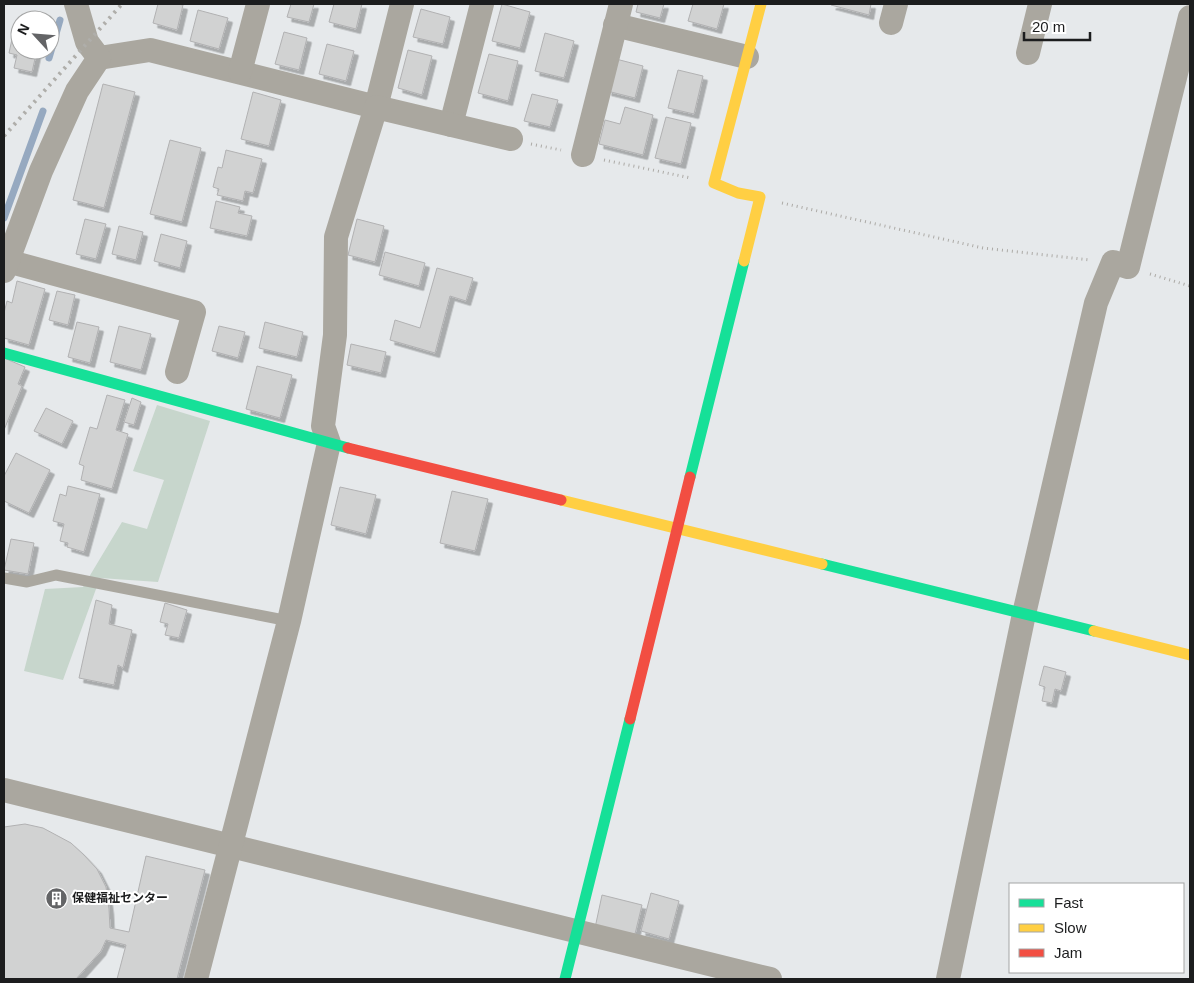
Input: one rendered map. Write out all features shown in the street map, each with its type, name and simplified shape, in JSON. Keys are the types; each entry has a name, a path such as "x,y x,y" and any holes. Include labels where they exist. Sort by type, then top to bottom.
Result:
{"street":[{"path":"76,4 87,42 99,58"},
{"path":"240,72 258,4"},
{"path":"196,979 288,621 329,443 323,426 335,335 336,238 376,107 402,4"},
{"path":"451,125 482,4"},
{"path":"565,979 760,197 738,192 714,183 761,4"},
{"path":"1028,53 1040,4"},
{"path":"583,155 618,14 747,57"},
{"path":"948,979 1024,614 1096,304 1121,265 1190,17"},
{"path":"177,372 194,312 5,266 41,171 77,91 99,58 150,50 511,140"},
{"path":"4,353 329,443 1190,655"},
{"path":"4,790 770,979"}],"lane":[{"path":"4,578 27,582 56,575 288,621"}],"path":[{"path":"511,140 714,183"},
{"path":"760,197 983,248 1121,265 1190,286"}],"shaded area":[{"path":"157,405 210,421 158,582 100,578 63,680 24,671 45,589 83,587 122,522 147,529 164,480 133,471"}],"building":[{"path":"158,4 183,5 177,30 153,23"},
{"path":"291,4 314,4 309,22 287,17"},
{"path":"334,4 362,4 356,29 329,22"},
{"path":"502,4 530,12 520,48 492,41"},
{"path":"638,4 664,4 660,18 636,12"},
{"path":"693,4 724,4 717,29 688,21"},
{"path":"832,4 871,4 869,15"},
{"path":"421,9 450,17 443,44 413,37"},
{"path":"198,10 228,18 219,49 190,41"},
{"path":"284,32 307,38 299,70 275,64"},
{"path":"545,33 574,41 564,78 535,71"},
{"path":"327,44 354,51 346,81 319,74"},
{"path":"408,50 432,56 422,95 398,88"},
{"path":"489,54 518,61 508,101 478,93"},
{"path":"616,59 643,66 635,98 607,91"},
{"path":"16,60 35,60 32,72 14,68"},
{"path":"678,70 703,76 694,114 668,108"},
{"path":"103,84 135,92 104,208 73,200"},
{"path":"253,92 281,100 269,146 241,139"},
{"path":"532,94 558,100 550,127 524,121"},
{"path":"625,107 653,115 643,155 599,144 605,120 620,124"},
{"path":"666,117 691,123 681,164 655,158"},
{"path":"170,140 201,148 182,222 150,214"},
{"path":"226,150 262,159 253,193 245,191 243,201 217,195 219,189 213,187 218,167 222,168"},
{"path":"216,201 240,207 238,213 252,216 247,236 210,228"},
{"path":"85,219 106,224 96,259 76,254"},
{"path":"357,219 384,226 375,262 348,255"},
{"path":"119,226 143,232 136,260 112,254"},
{"path":"161,234 187,241 180,268 154,261"},
{"path":"385,252 425,263 419,286 379,275"},
{"path":"437,268 473,278 466,301 450,296 435,353 390,340 395,320 420,328"},
{"path":"17,281 45,289 29,345 4,338 4,313 7,301 12,303"},
{"path":"57,291 75,295 68,325 49,320"},
{"path":"77,322 99,327 90,363 68,357"},
{"path":"265,322 303,332 297,357 259,348"},
{"path":"119,326 151,334 141,370 110,362"},
{"path":"219,326 245,332 238,358 212,351"},
{"path":"351,344 386,352 381,373 347,365"},
{"path":"4,358 25,367 18,384 22,386 4,430"},
{"path":"257,366 292,375 280,418 246,409"},
{"path":"107,395 125,400 116,430 128,434 112,489 81,480 84,466 79,464 90,427 97,429"},
{"path":"132,398 141,402 134,425 124,422"},
{"path":"46,408 73,421 62,444 34,431"},
{"path":"16,453 50,470 29,513 4,501 4,476"},
{"path":"68,486 100,494 84,552 67,547 68,543 60,541 64,524 53,521 60,494 66,496"},
{"path":"340,487 376,495 366,534 331,525"},
{"path":"452,491 488,499 475,551 440,543"},
{"path":"11,539 34,543 28,574 4,570"},
{"path":"96,600 112,605 109,624 132,630 123,668 118,665 114,685 79,678"},
{"path":"165,603 187,610 179,638 165,635 168,624 160,622"},
{"path":"1044,666 1066,672 1061,691 1055,689 1052,703 1042,701 1045,687 1039,685"},
{"name":"保健福祉センター","path":"25,824 43,828 71,843 97,869 106,887 110,928 129,932 146,856 205,870 177,979 117,979 126,945 106,940 101,951 76,979 4,979 4,827"},
{"path":"651,893 679,901 669,939 641,931"},
{"path":"602,895 642,905 635,934 595,928"}],"waterway":[{"path":"4,218 43,111"}],"railway":[{"path":"4,136 122,4"}],"traffic: fast":[{"path":"690,477 744,261"},
{"path":"4,353 348,448"},
{"path":"822,564 1094,631"},
{"path":"565,979 630,719"}],"traffic: slow":[{"path":"744,261 760,197 738,193 714,183 761,4"},
{"path":"561,500 822,564"},
{"path":"1094,631 1190,655"}],"traffic: jam":[{"path":"348,448 561,500"},
{"path":"630,719 690,477"}],"place":[{"name":"保健福祉センター","path":"56,898"}]}
